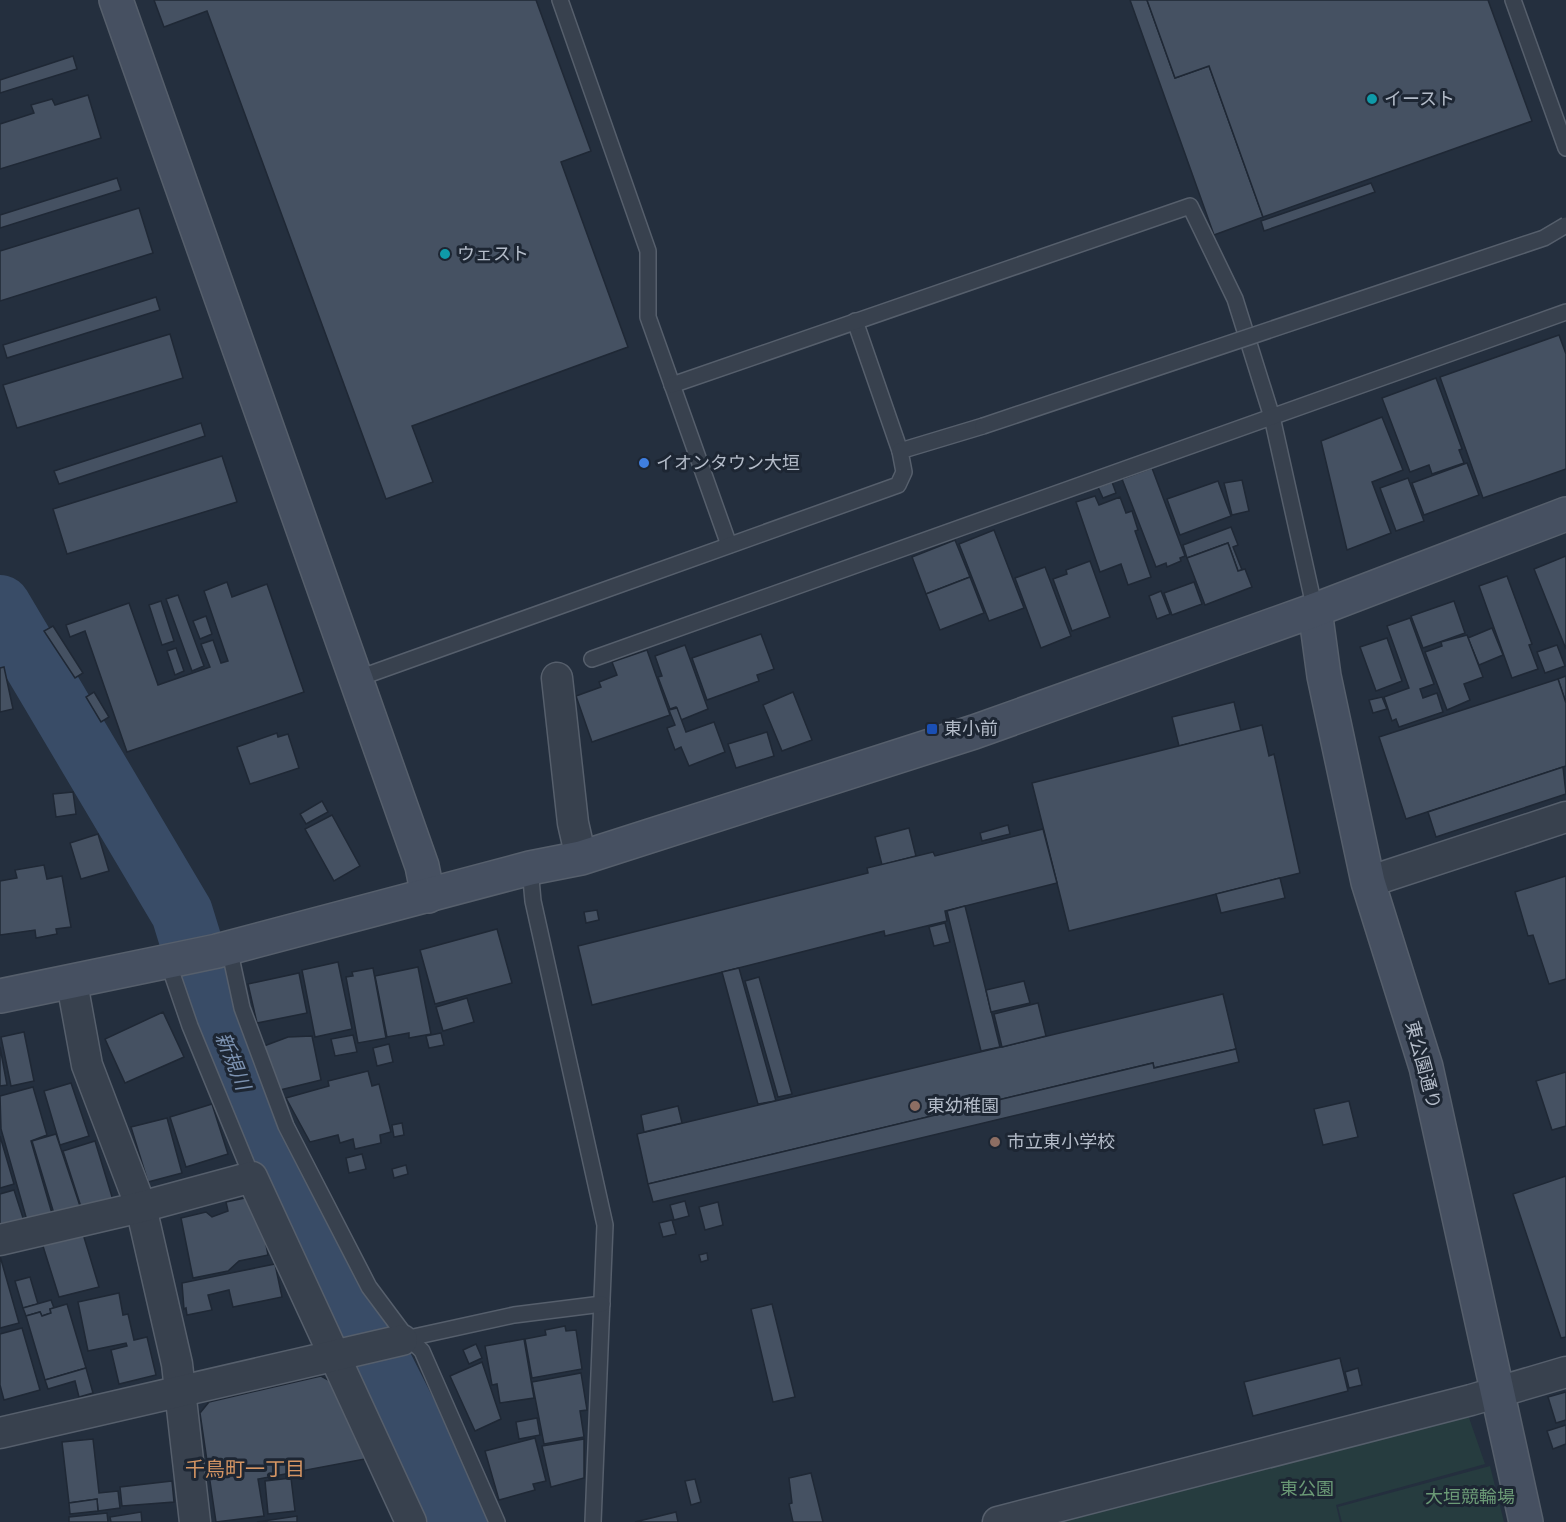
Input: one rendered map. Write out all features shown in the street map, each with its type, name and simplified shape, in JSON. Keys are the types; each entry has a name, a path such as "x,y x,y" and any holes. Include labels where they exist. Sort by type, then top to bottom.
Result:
{"street":[{"path":"116,0 422,866 428,896"},
{"path":"0,996 72,983 223,950 530,868 581,858 974,732 1315,610 1566,514"},
{"name":"東公園通り","path":"1315,610 1324,676 1368,882 1426,1067 1526,1522"},
{"path":"557,678 573,823 581,858"},
{"path":"1368,882 1566,817"},
{"path":"72,983 87,1065 141,1207 177,1364 195,1522"},
{"path":"0,1240 141,1207 252,1177 342,1354 411,1522"},
{"path":"0,1433 405,1339"},
{"path":"998,1522 1497,1393 1566,1372"}],"lane":[{"path":"560,0 648,251 648,317 729,545"},
{"path":"1513,0 1566,148"},
{"path":"672,385 1190,206 1235,299 1272,417 1315,610"},
{"path":"900,451 983,426 1544,238 1566,225"},
{"path":"592,659 1236,427 1272,417 1566,312"},
{"path":"356,679 898,485 904,472 900,451 855,321"},
{"path":"530,868 534,901 605,1225 592,1522"},
{"path":"223,950 286,1126 369,1287 405,1339 422,1351 496,1522"},
{"path":"172,962 190,1026 252,1177"},
{"path":"405,1339 514,1315 602,1304"}],"green space":[{"name":"東公園","path":"1467,1412 1485,1464 1336,1505 1340,1522 1051,1522"},
{"name":"大垣競輪場","path":"1490,1466 1504,1522 1342,1522 1338,1507"}],"building":[{"name":"ウェスト","path":"154,0 536,0 591,151 561,162 628,347 412,426 433,482 386,499 207,11 164,27"},
{"path":"1130,0 1147,0 1175,78 1209,66 1263,217 1214,235"},
{"name":"イースト","path":"1147,0 1488,0 1532,121 1263,217 1209,66 1175,78"},
{"path":"73,56 77,69 0,93 0,80"},
{"path":"88,95 101,138 0,169 0,124 34,113 31,105 52,99 55,105"},
{"path":"117,178 121,190 0,228 0,215"},
{"path":"1371,183 1375,192 1264,231 1261,221"},
{"path":"139,208 153,253 0,301 0,251"},
{"path":"156,297 160,310 7,358 3,345"},
{"path":"170,334 183,378 17,428 3,385"},
{"path":"1559,335 1566,354 1566,469 1483,498 1440,377"},
{"path":"1436,378 1462,449 1459,450 1464,463 1432,474 1429,465 1410,472 1382,398"},
{"path":"1382,417 1403,470 1372,482 1391,533 1347,550 1321,441"},
{"path":"201,423 205,436 59,484 54,471"},
{"path":"222,456 237,502 67,554 53,509"},
{"path":"1467,463 1479,495 1424,515 1412,483"},
{"path":"1152,468 1185,556 1180,558 1181,561 1167,567 1166,563 1156,567 1122,479"},
{"path":"1408,478 1424,521 1396,531 1380,488"},
{"path":"1242,480 1249,511 1232,515 1224,483"},
{"path":"1218,481 1231,516 1180,535 1167,499"},
{"path":"1112,482 1116,493 1103,498 1098,487"},
{"path":"1095,496 1099,505 1120,497 1126,513 1132,511 1138,530 1135,531 1151,577 1128,585 1121,564 1100,572 1076,502"},
{"path":"1231,527 1238,545 1233,547 1242,570 1238,571 1228,543 1187,558 1183,545"},
{"path":"994,530 1024,608 989,621 959,544"},
{"path":"955,540 970,577 926,594 912,557"},
{"path":"1228,543 1238,571 1245,569 1252,587 1205,605 1187,558"},
{"path":"1566,556 1566,649 1534,569"},
{"path":"1090,561 1110,617 1072,631 1053,579 1067,574 1066,570"},
{"path":"1045,567 1071,636 1041,648 1015,578"},
{"path":"1507,576 1532,644 1529,645 1538,669 1512,678 1479,586"},
{"path":"970,577 984,613 940,630 926,594"},
{"path":"227,582 232,597 267,584 304,692 127,752 85,631 70,637 66,625 129,603 158,685 210,667 201,644 213,640 221,663 228,661 204,591"},
{"path":"1194,582 1202,604 1172,615 1164,593"},
{"path":"1161,591 1170,614 1157,619 1149,596"},
{"path":"178,595 204,666 192,671 166,599"},
{"path":"161,601 174,641 162,645 149,605"},
{"path":"1454,601 1465,633 1423,648 1411,616"},
{"path":"206,616 212,634 200,639 193,621"},
{"path":"1410,618 1434,684 1420,689 1423,698 1437,693 1443,712 1399,727 1396,719 1392,721 1384,697 1409,688 1387,626"},
{"path":"53,626 83,673 75,678 44,631"},
{"path":"1492,628 1503,655 1479,665 1468,638"},
{"path":"761,634 774,669 757,675 759,681 707,700 692,658"},
{"path":"1467,635 1483,677 1464,684 1470,700 1447,710 1425,652 1442,646 1441,642"},
{"path":"1387,638 1402,681 1376,691 1360,647"},
{"path":"685,645 708,709 681,720 676,707 670,709 658,677 662,676 655,656"},
{"path":"1557,645 1565,666 1545,673 1537,652"},
{"path":"176,648 184,671 175,675 167,651"},
{"path":"647,650 670,715 592,742 576,696 601,687 599,682 617,675 612,662"},
{"path":"4,667 13,709 0,712 0,668"},
{"path":"1566,676 1566,703 1558,679"},
{"path":"1558,679 1566,703 1566,766 1406,819 1379,737"},
{"path":"94,692 109,717 101,722 86,697"},
{"path":"793,692 812,740 782,751 763,705"},
{"path":"1382,697 1387,709 1373,713 1369,700"},
{"path":"1234,702 1241,731 1179,746 1172,717"},
{"path":"677,708 686,732 714,722 725,752 689,766 681,747 675,750 667,728 675,725 669,710"},
{"path":"1262,725 1269,756 1274,754 1300,873 1069,931 1032,783"},
{"path":"767,732 774,756 736,768 728,744"},
{"path":"277,733 278,737 288,734 299,768 250,784 237,747"},
{"path":"1563,767 1566,794 1436,837 1428,812"},
{"path":"73,792 76,814 56,817 53,794"},
{"path":"322,801 328,812 306,824 300,814"},
{"path":"332,815 360,866 334,881 305,829"},
{"path":"1008,825 1010,834 982,841 980,833"},
{"path":"909,828 916,856 882,865 875,837"},
{"path":"1043,829 1057,883 945,911 947,921 885,936 884,931 592,1005 578,946 868,873 867,868 933,852 935,856"},
{"path":"98,834 109,871 81,879 70,843"},
{"path":"44,865 47,879 62,876 71,927 56,929 57,934 36,938 35,930 0,935 0,881 17,878 15,870"},
{"path":"1566,876 1566,979 1549,984 1533,935 1528,936 1515,892"},
{"path":"1280,878 1285,898 1221,913 1216,894"},
{"path":"965,906 1000,1047 981,1051 947,911"},
{"path":"597,910 599,920 586,923 584,912"},
{"path":"945,923 950,942 934,946 929,927"},
{"path":"497,929 512,983 435,1004 420,950"},
{"path":"338,962 352,1029 315,1037 302,970"},
{"path":"418,967 431,1034 409,1038 409,1033 387,1037 375,976"},
{"path":"373,968 386,1038 358,1043 346,977 353,976 352,972"},
{"path":"739,968 776,1101 758,1104 722,972"},
{"path":"299,973 307,1013 257,1023 248,984"},
{"path":"759,977 792,1094 778,1097 745,981"},
{"path":"1024,981 1030,1003 991,1012 986,990"},
{"path":"1223,994 1236,1049 1154,1068 1153,1063 648,1184 637,1134"},
{"path":"467,998 474,1022 443,1031 436,1007"},
{"path":"1038,1003 1046,1036 1002,1047 994,1014"},
{"path":"163,1012 184,1057 125,1083 105,1039"},
{"path":"24,1032 34,1081 11,1086 1,1037"},
{"path":"441,1033 444,1045 429,1048 426,1036"},
{"path":"353,1035 357,1052 335,1056 331,1039"},
{"path":"312,1036 321,1080 280,1090 264,1046 288,1037"},
{"path":"389,1044 393,1062 377,1066 373,1048"},
{"path":"0,1047 7,1085 0,1086"},
{"path":"1236,1049 1239,1062 653,1202 648,1184 1153,1063 1154,1068"},
{"path":"368,1071 372,1086 379,1084 391,1132 380,1135 381,1143 355,1149 353,1139 340,1143 338,1135 310,1142 286,1098 329,1086 328,1081"},
{"path":"1566,1072 1566,1126 1552,1130 1536,1081"},
{"path":"71,1083 89,1136 60,1145 44,1091"},
{"path":"33,1087 47,1135 31,1141 53,1217 28,1224 1,1129 0,1096"},
{"path":"1349,1101 1358,1137 1323,1145 1314,1109"},
{"path":"212,1104 228,1154 186,1167 170,1117"},
{"path":"678,1106 682,1123 644,1132 641,1115"},
{"path":"167,1118 182,1173 148,1182 131,1127"},
{"path":"402,1123 404,1135 394,1137 392,1125"},
{"path":"56,1134 81,1209 55,1217 32,1141"},
{"path":"0,1136 14,1184 0,1188"},
{"path":"95,1141 113,1200 82,1210 63,1151"},
{"path":"362,1154 366,1169 349,1173 346,1158"},
{"path":"406,1165 408,1174 394,1178 392,1169"},
{"path":"1566,1176 1566,1337 1561,1338 1513,1194"},
{"path":"14,1190 24,1221 0,1228 0,1194"},
{"path":"245,1198 264,1234 268,1255 239,1261 228,1271 193,1278 181,1218 206,1212 212,1217 228,1211 226,1202"},
{"path":"685,1201 689,1216 674,1220 670,1205"},
{"path":"718,1202 723,1225 705,1230 699,1207"},
{"path":"672,1220 676,1234 663,1237 659,1223"},
{"path":"83,1234 99,1287 59,1297 42,1243"},
{"path":"707,1253 708,1260 701,1262 699,1255"},
{"path":"0,1256 19,1323 0,1328"},
{"path":"275,1264 282,1297 233,1307 229,1290 208,1295 212,1310 187,1315 186,1308 184,1309 182,1283"},
{"path":"30,1277 38,1304 23,1308 15,1281"},
{"path":"119,1293 123,1315 128,1314 134,1340 147,1337 156,1375 119,1384 111,1350 127,1346 126,1343 88,1351 78,1302"},
{"path":"51,1300 54,1308 50,1309 51,1313 42,1316 40,1312 26,1316 23,1308"},
{"path":"67,1304 86,1368 45,1380 26,1316 40,1312 42,1316 51,1313 50,1309"},
{"path":"772,1304 795,1397 773,1402 751,1309"},
{"path":"565,1326 566,1331 576,1330 582,1369 532,1378 525,1339 546,1335 545,1330"},
{"path":"22,1328 40,1390 4,1400 0,1385 0,1334"},
{"path":"524,1339 534,1398 500,1403 497,1384 492,1385 485,1346"},
{"path":"476,1344 482,1358 469,1364 463,1350"},
{"path":"1340,1358 1348,1391 1253,1416 1244,1382"},
{"path":"482,1362 501,1419 475,1431 450,1376"},
{"path":"86,1368 93,1393 79,1397 75,1381 48,1389 45,1380"},
{"path":"1358,1368 1362,1385 1349,1388 1345,1372"},
{"path":"581,1373 587,1410 580,1411 584,1437 544,1444 532,1382"},
{"path":"321,1376 332,1382 365,1459 258,1479 264,1516 216,1522 200,1413 209,1402"},
{"path":"1566,1392 1566,1420 1556,1423 1548,1397"},
{"path":"537,1418 540,1435 519,1439 516,1422"},
{"path":"1566,1425 1566,1444 1553,1449 1547,1431"},
{"path":"535,1438 546,1481 533,1484 535,1490 499,1500 485,1451"},
{"path":"93,1439 99,1493 118,1491 120,1508 98,1511 97,1499 69,1503 62,1442"},
{"path":"584,1439 584,1478 551,1487 542,1446"},
{"path":"811,1473 823,1522 793,1522 789,1504 792,1503 789,1478"},
{"path":"291,1478 295,1511 268,1514 265,1481"},
{"path":"695,1479 701,1502 691,1505 685,1481"},
{"path":"172,1481 174,1502 122,1506 120,1487"},
{"path":"97,1499 98,1511 70,1514 69,1503"},
{"path":"141,1512 142,1522 111,1522 110,1517"},
{"path":"676,1512 678,1522 635,1522"},
{"path":"107,1513 108,1522 69,1522 69,1517"},
{"path":"297,1516 297,1522 257,1522"}],"waterway":[{"name":"新規川","path":"0,606 182,913 210,1004 254,1112 461,1522"}],"place":[{"name":"イースト","path":"1372,99"},
{"name":"ウェスト","path":"445,254"},
{"name":"イオンタウン大垣","path":"644,463"},
{"name":"東小前","path":"932,729"},
{"name":"東幼稚園","path":"915,1106"},
{"name":"市立東小学校","path":"995,1142"}],"district":[{"name":"千鳥町一丁目","path":"245,1469"}]}
